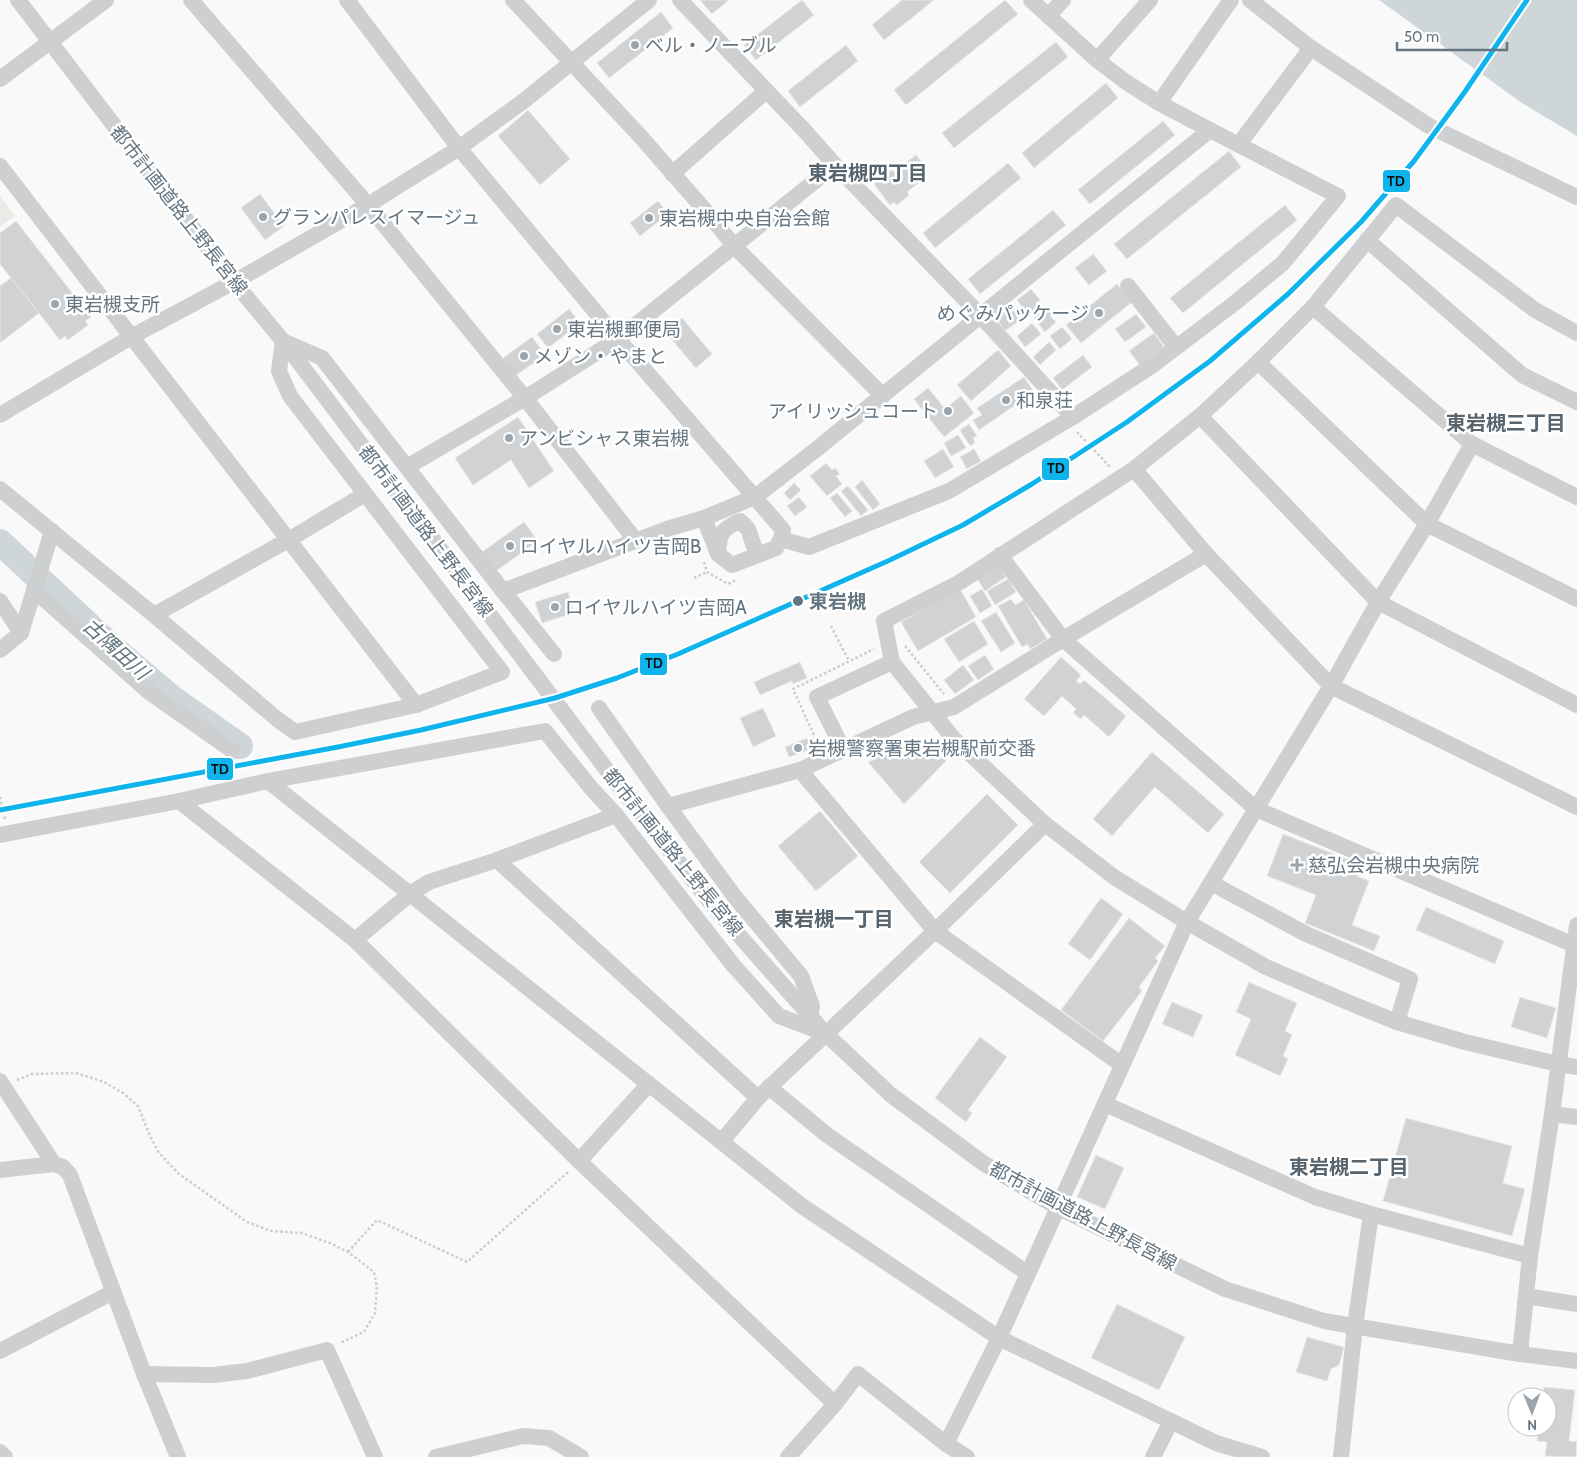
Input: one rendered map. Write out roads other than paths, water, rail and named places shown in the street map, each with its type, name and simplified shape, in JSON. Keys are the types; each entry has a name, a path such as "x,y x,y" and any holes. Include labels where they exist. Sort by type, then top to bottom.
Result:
{"street":[{"name":"都市計画道路上野長宮線","path":"18,0 234,282 282,341 622,790 715,908 810,1017 891,1095 983,1163 1057,1207 1225,1289 1324,1321 1520,1354 1577,1361"},
{"path":"0,79 106,0"},
{"path":"191,0 368,205 525,398 636,541"},
{"path":"347,0 458,148 618,339 783,530 776,548 732,565 718,554 704,518"},
{"path":"0,415 131,337 234,282 368,205 458,148 521,103 649,0"},
{"path":"680,0 835,165 981,316 1074,424"},
{"path":"781,539 809,547 949,491 1074,424 1236,302 1283,263 1338,196 1159,103 1126,82 1098,60 1031,0"},
{"path":"1048,16 1063,0"},
{"path":"1098,60 1150,0"},
{"path":"1159,103 1230,0"},
{"path":"1250,0 1311,48 1437,131 1577,197"},
{"path":"520,2 571,62 641,137 735,247 883,396"},
{"path":"1239,144 1311,48"},
{"path":"672,174 766,91"},
{"path":"503,591 636,541 704,518 755,496 883,396 1210,130"},
{"path":"407,467 525,398 618,339 835,165"},
{"path":"0,166 131,337 290,539 416,705"},
{"path":"1577,333 1535,310 1396,205 1313,308 1200,416 1134,469 960,582 884,620 892,662 953,738 1045,824 1114,877 1187,922 1266,967 1397,1022 1466,1042 1577,1067"},
{"path":"1367,240 1522,375 1577,402"},
{"path":"1128,286 1176,347"},
{"path":"1313,308 1472,444 1577,497"},
{"path":"0,490 295,732 416,705 502,672 290,396 279,371 282,341 322,358 554,654"},
{"path":"1258,362 1427,524 1577,599"},
{"path":"1200,416 1378,602 1577,705"},
{"path":"946,1444 999,1338 1187,922 1331,686 1378,602 1427,524 1472,444"},
{"path":"1134,469 1206,554 1331,686 1577,807"},
{"path":"154,615 290,539 365,494"},
{"path":"718,554 719,540 726,526 740,520 748,530 757,555"},
{"path":"0,650 21,633 52,531"},
{"path":"668,806 800,770 913,717 954,707 1206,554"},
{"path":"1000,555 1063,640 1256,809 1574,945"},
{"path":"37,582 149,692 233,751"},
{"path":"0,601 21,633"},
{"path":"843,750 817,697 892,662"},
{"path":"599,708 735,897 801,976 812,1006 810,1017"},
{"path":"4,835 179,801 268,781 545,731 616,815 733,965 779,1016 826,1034"},
{"path":"800,770 936,931 1122,1065"},
{"path":"268,781 802,1206 999,1338 1171,1421 1215,1450 1262,1457"},
{"path":"179,801 355,940 580,1161 834,1404"},
{"path":"355,940 410,894 429,882 497,860 616,815"},
{"path":"722,1141 763,1092 936,931 1045,824"},
{"path":"497,860 763,1092 1027,1273"},
{"path":"1211,882 1306,934 1410,979 1397,1022"},
{"path":"1520,1354 1530,1256 1558,1064 1571,1012 1574,945 1577,925"},
{"path":"2,1083 54,1164"},
{"path":"580,1161 648,1084"},
{"path":"1105,1104 1315,1197 1371,1214 1530,1256"},
{"path":"1552,1114 1577,1117"},
{"path":"0,1170 54,1164 63,1167 70,1176 144,1374 178,1457"},
{"path":"1341,1457 1355,1326 1371,1214"},
{"path":"0,1352 113,1292"},
{"path":"1526,1296 1577,1304"},
{"path":"144,1374 213,1375 247,1371 327,1350 375,1457"},
{"path":"788,1457 858,1374 946,1444 967,1457"},
{"path":"1153,1457 1171,1421"},
{"path":"436,1457 523,1436 549,1438 581,1457"},
{"path":"0,1452 5,1457"}],"waterway":[{"name":"古隅田川","path":"0,542 113,648 173,699 240,746"}],"place":[{"name":"ベル・ノーブル","path":"635,45"},
{"name":"グランパレスイマージュ","path":"263,217"},
{"name":"東岩槻中央自治会館","path":"649,218"},
{"name":"東岩槻支所","path":"55,304"},
{"name":"めぐみパッケージ","path":"1099,313"},
{"name":"東岩槻郵便局","path":"557,329"},
{"name":"メゾン・やまと","path":"524,356"},
{"name":"和泉荘","path":"1006,400"},
{"name":"アイリッシュコート","path":"948,411"},
{"name":"アンビシャス東岩槻","path":"509,438"},
{"name":"ロイヤルハイツ吉岡B","path":"510,546"},
{"name":"東岩槻","path":"798,601"},
{"name":"ロイヤルハイツ吉岡A","path":"555,607"},
{"name":"岩槻警察署東岩槻駅前交番","path":"798,748"},
{"name":"慈弘会岩槻中央病院","path":"1297,865"}],"district":[{"name":"東岩槻四丁目","path":"868,173"},
{"name":"東岩槻三丁目","path":"1506,423"},
{"name":"東岩槻一丁目","path":"834,919"},
{"name":"東岩槻二丁目","path":"1349,1167"}]}
